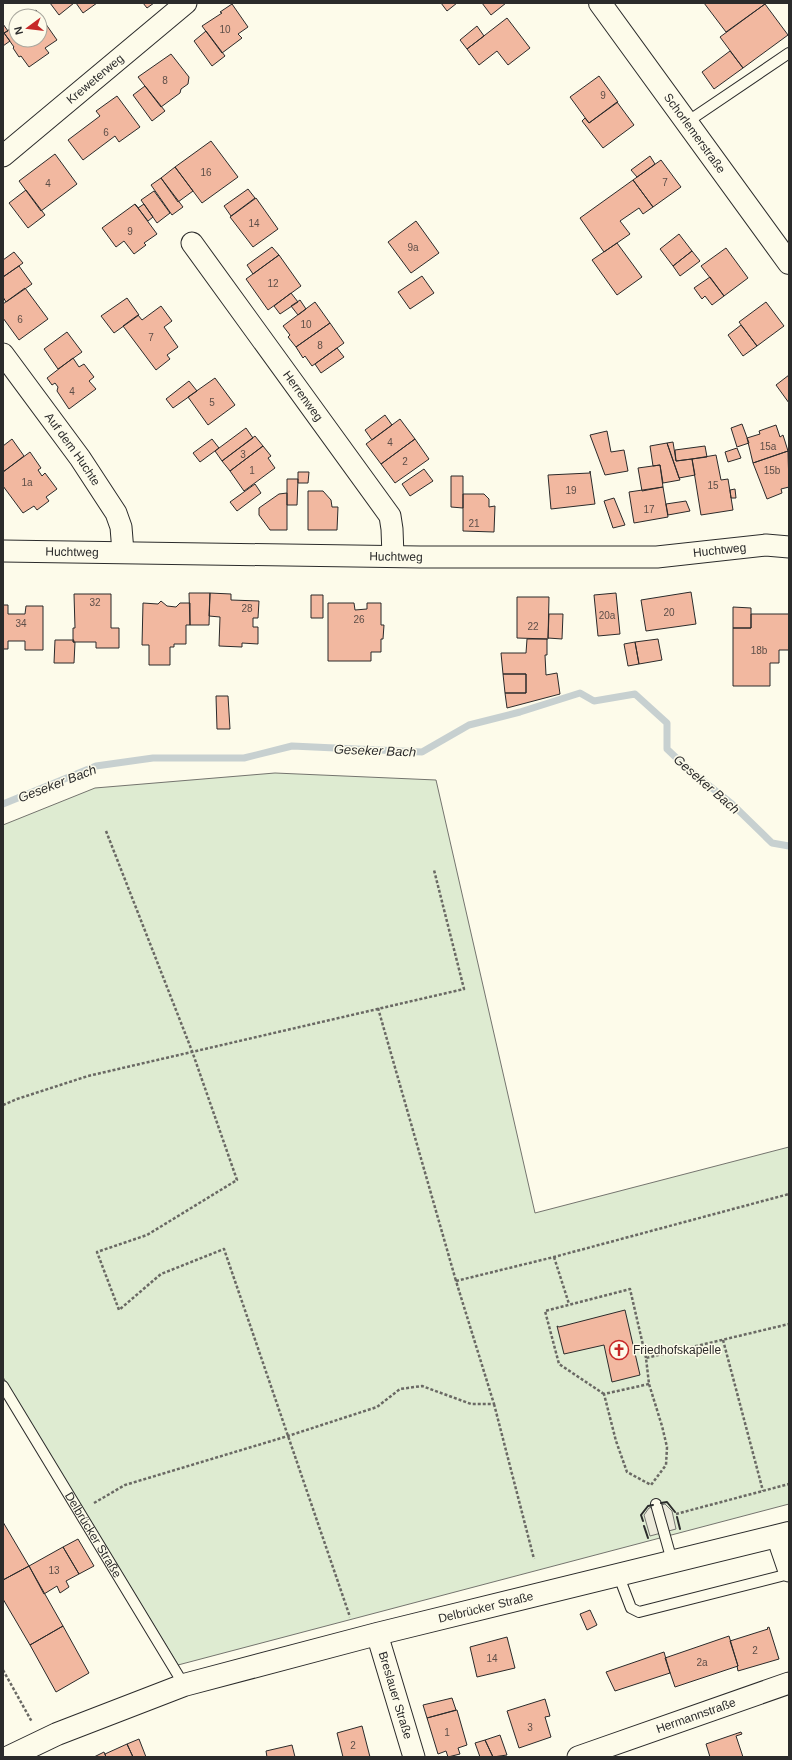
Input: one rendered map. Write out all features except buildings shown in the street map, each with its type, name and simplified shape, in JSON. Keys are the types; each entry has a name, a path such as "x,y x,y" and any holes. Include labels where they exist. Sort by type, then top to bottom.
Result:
{"main road":[{"name":"Schorlemerstraße","path":"600,3 789,263"},
{"name":"Delbrücker Straße","path":"9,1757 43,1740 184,1685 367,1636 783,1534"}],"street":[{"name":"Kreweterweg","path":"3,156 186,3"},
{"name":"Herrenweg","path":"192,243 390,516 393,556"},
{"name":"Auf dem Huchte","path":"3,354 80,458 116,513 121,527 123,552"},
{"name":"Huchtweg","path":"3,551 393,556 658,557 766,545 789,547"},
{"path":"783,1534 789,1573"},
{"name":"Breslauer Straße","path":"367,1636 414,1757"},
{"name":"Hermannstraße","path":"578,1757 789,1683"}],"lane":[{"path":"687,122 789,53"},
{"name":"Delbrücker Straße","path":"3,1386 184,1685"},
{"path":"656,1504 672,1561"},
{"path":"618,1574 631,1608 639,1612 789,1573"}],"path":[{"path":"106,831 192,1050 237,1180 147,1235 97,1252 119,1310 161,1274 224,1248 288,1436 367,1636"},
{"path":"3,1105 88,1076 192,1050 464,989 434,870"},
{"path":"378,1008 456,1281 494,1404 534,1559"},
{"path":"456,1281 554,1257 789,1194"},
{"path":"554,1257 569,1304"},
{"path":"630,1289 646,1358 648,1384 662,1426 667,1448 666,1465 651,1485 627,1472 616,1441 604,1394 559,1364 545,1311 569,1304 630,1289"},
{"path":"646,1358 789,1324"},
{"path":"723,1340 763,1491"},
{"path":"604,1394 648,1384"},
{"path":"80,1512 125,1485 288,1436 377,1407 400,1389 422,1386 471,1404 494,1404"},
{"path":"676,1514 789,1484"},
{"path":"3,1670 43,1740"}],"green space":[{"path":"275,773 436,780 535,1213 789,1147 789,1504 178,1665 3,1377 3,825 95,788"}],"shaded area":[{"path":"665,1504 672,1511 676,1529 650,1536 644,1515 649,1508"}],"waterway":[{"name":"Geseker Bach","path":"3,804 96,766 153,758 244,758 292,746 422,752 469,725 520,712 580,693 594,701 635,694 667,723 667,749 687,768 732,804 772,843 789,846"}],"wall":[{"path":"661,1503 667,1502 675,1512"},
{"path":"643,1521 641,1515 648,1506 653,1505"},
{"path":"677,1517 680,1529"},
{"path":"644,1526 648,1538"}],"place":[{"name":"Friedhofskapelle","path":"619,1350"}]}
